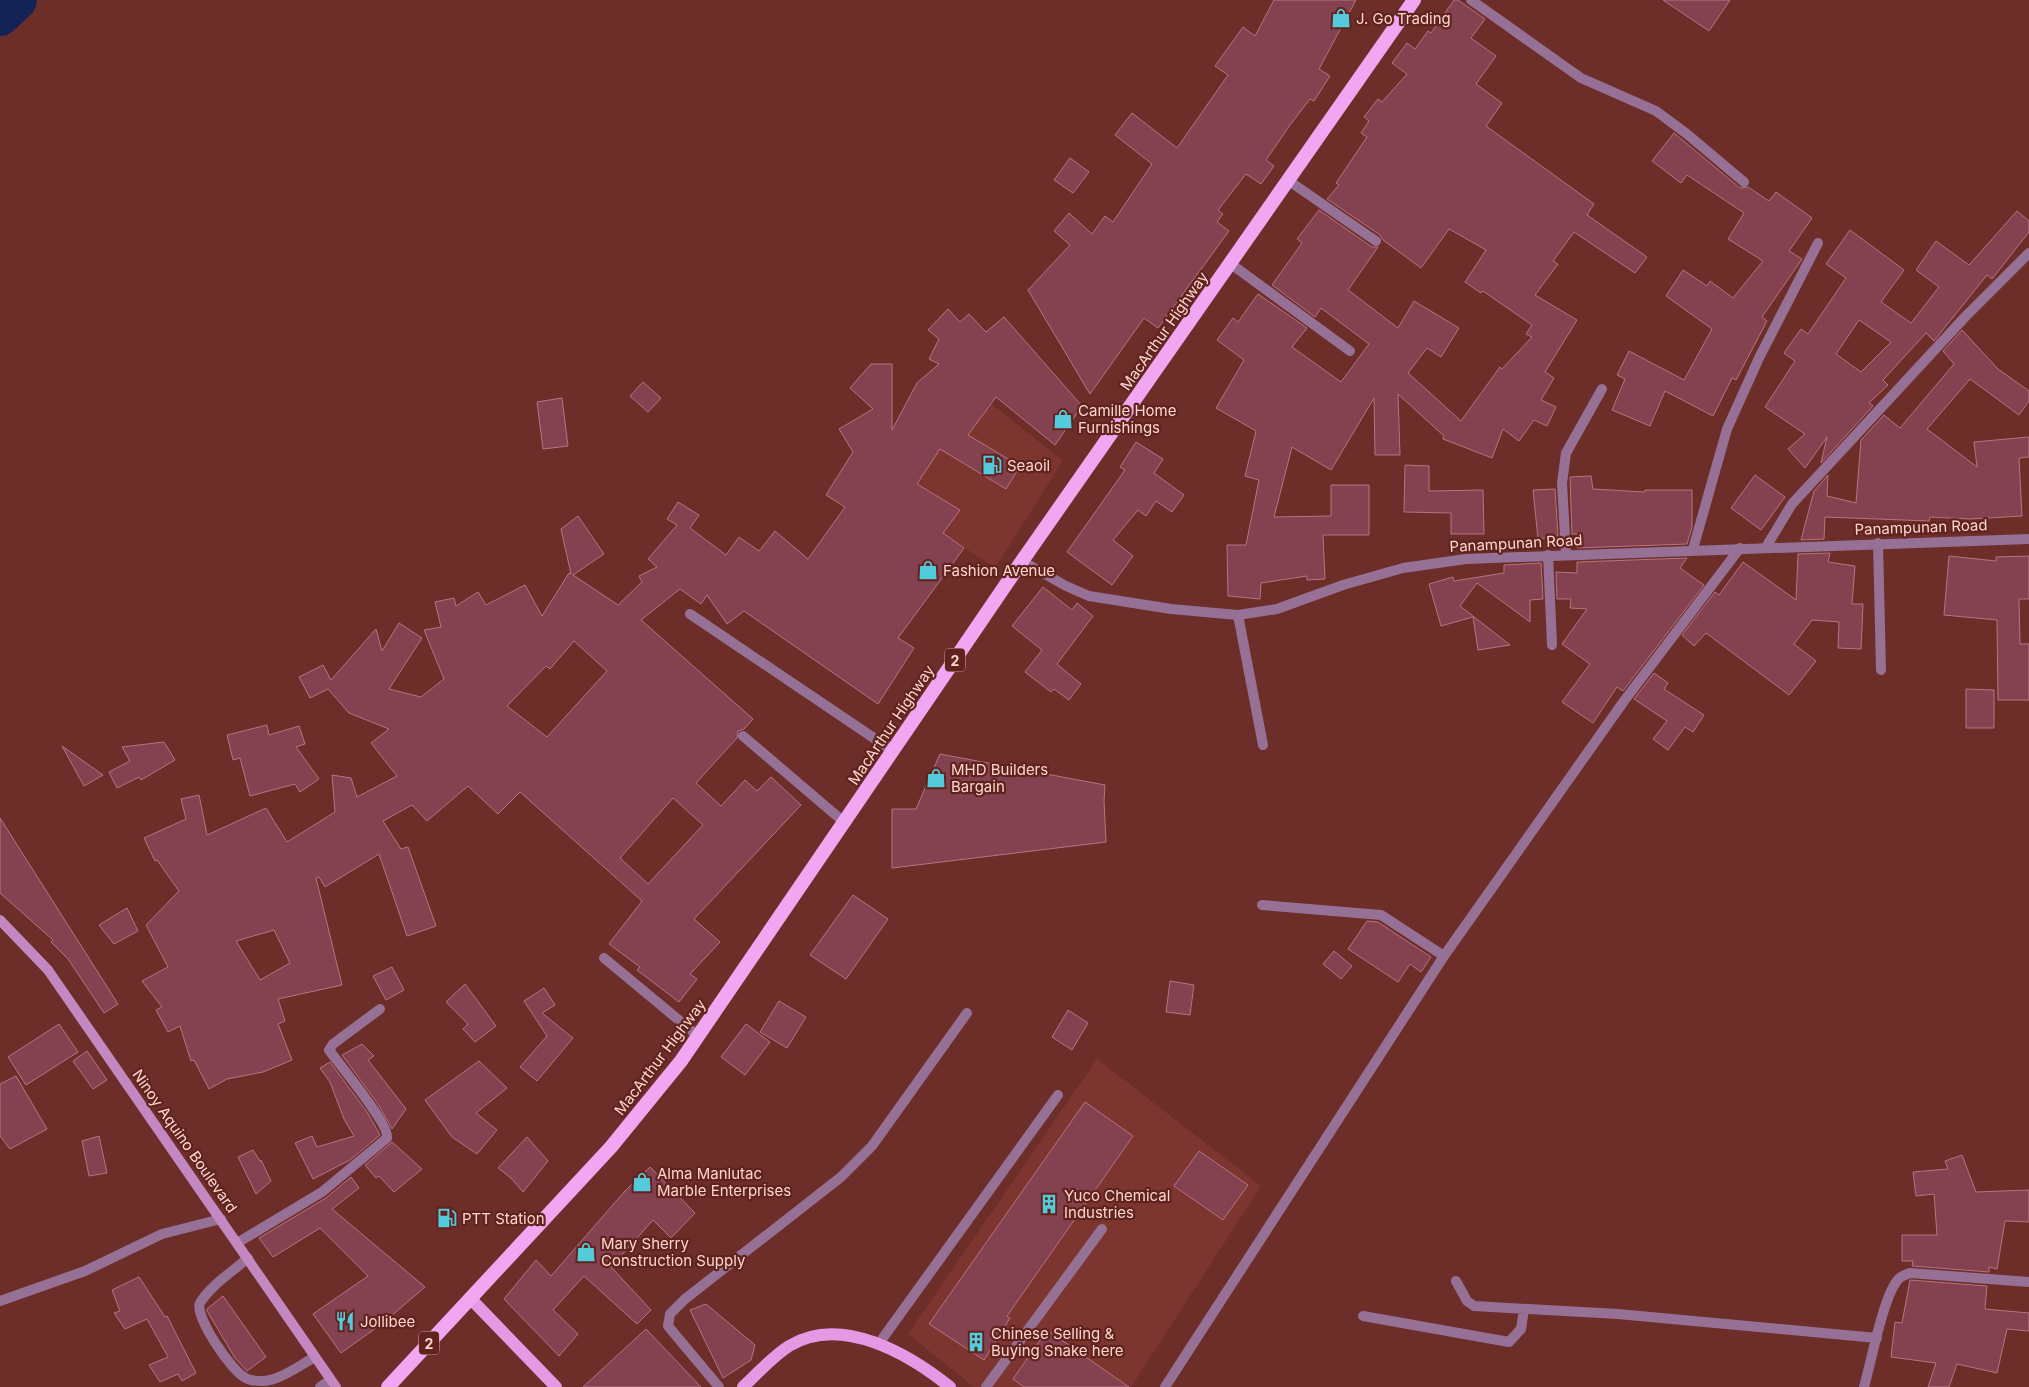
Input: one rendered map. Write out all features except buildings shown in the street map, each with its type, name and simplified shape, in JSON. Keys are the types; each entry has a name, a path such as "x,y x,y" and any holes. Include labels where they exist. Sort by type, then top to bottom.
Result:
{"highway":[{"name":"MacArthur Highway","path":"388,1387 611,1147 681,1062 1022,561 1414,0"}],"main road":[{"name":"Ninoy Aquino Boulevard","path":"0,920 48,970 333,1383"},
{"path":"470,1298 556,1387"},
{"path":"743,1387 789,1346 808,1338 830,1335 880,1342 924,1366 950,1387"}],"street":[{"path":"1471,0 1581,78 1656,111 1694,139 1744,182"},
{"path":"1289,180 1376,241"},
{"path":"1693,549 1727,429 1759,358 1818,243"},
{"path":"1766,547 1792,504 1965,317 2029,253"},
{"path":"1231,264 1350,351"},
{"path":"1566,555 1562,483 1566,453 1602,389"},
{"name":"Panampunan Road","path":"1022,561 1066,586 1090,596 1171,609 1251,615 1277,609 1343,585 1403,568 1466,559 1693,549 2029,539"},
{"path":"1878,544 1881,670"},
{"path":"1165,1387 1444,956 1624,701 1740,548"},
{"path":"1548,555 1552,645"},
{"path":"690,614 893,751"},
{"path":"1238,615 1263,745"},
{"path":"743,736 844,822"},
{"path":"1262,905 1381,915 1444,956"},
{"path":"604,958 698,1036"},
{"path":"237,1243 322,1192 387,1138 388,1131 384,1124 330,1050 333,1044 380,1009"},
{"path":"719,1387 668,1326 670,1314 685,1299 841,1178 872,1146 967,1013"},
{"path":"880,1342 1058,1095"},
{"path":"0,1301 85,1271 162,1234 221,1219"},
{"path":"986,1387 1102,1229"},
{"path":"248,1258 200,1303 198,1311 202,1322 244,1377 269,1381 315,1357"},
{"path":"1864,1387 1889,1296 1896,1281 1910,1273 2029,1282"},
{"path":"1456,1281 1461,1294 1474,1306 1618,1314 1877,1338"},
{"path":"1363,1316 1509,1342 1521,1329 1524,1309"},
{"path":"320,1387 333,1383"}],"shaded area":[{"path":"978,393 1063,461 995,568 867,483"},
{"path":"1097,1059 1261,1186 1131,1387 974,1387 908,1334"}],"waterway":[{"path":"0,16 17,0"}],"place":[{"name":"J. Go Trading","path":"1341,18"},
{"name":"Camille Home Furnishings","path":"1063,419"},
{"name":"Seaoil","path":"992,465"},
{"name":"Fashion Avenue","path":"928,570"},
{"name":"MHD Builders Bargain","path":"936,778"},
{"name":"Alma Manlutac Marble Enterprises","path":"642,1182"},
{"name":"Yuco Chemical Industries","path":"1049,1204"},
{"name":"PTT Station","path":"447,1218"},
{"name":"Mary Sherry Construction Supply","path":"586,1252"},
{"name":"Jollibee","path":"345,1321"},
{"name":"Chinese Selling & Buying Snake here","path":"976,1342"}]}
